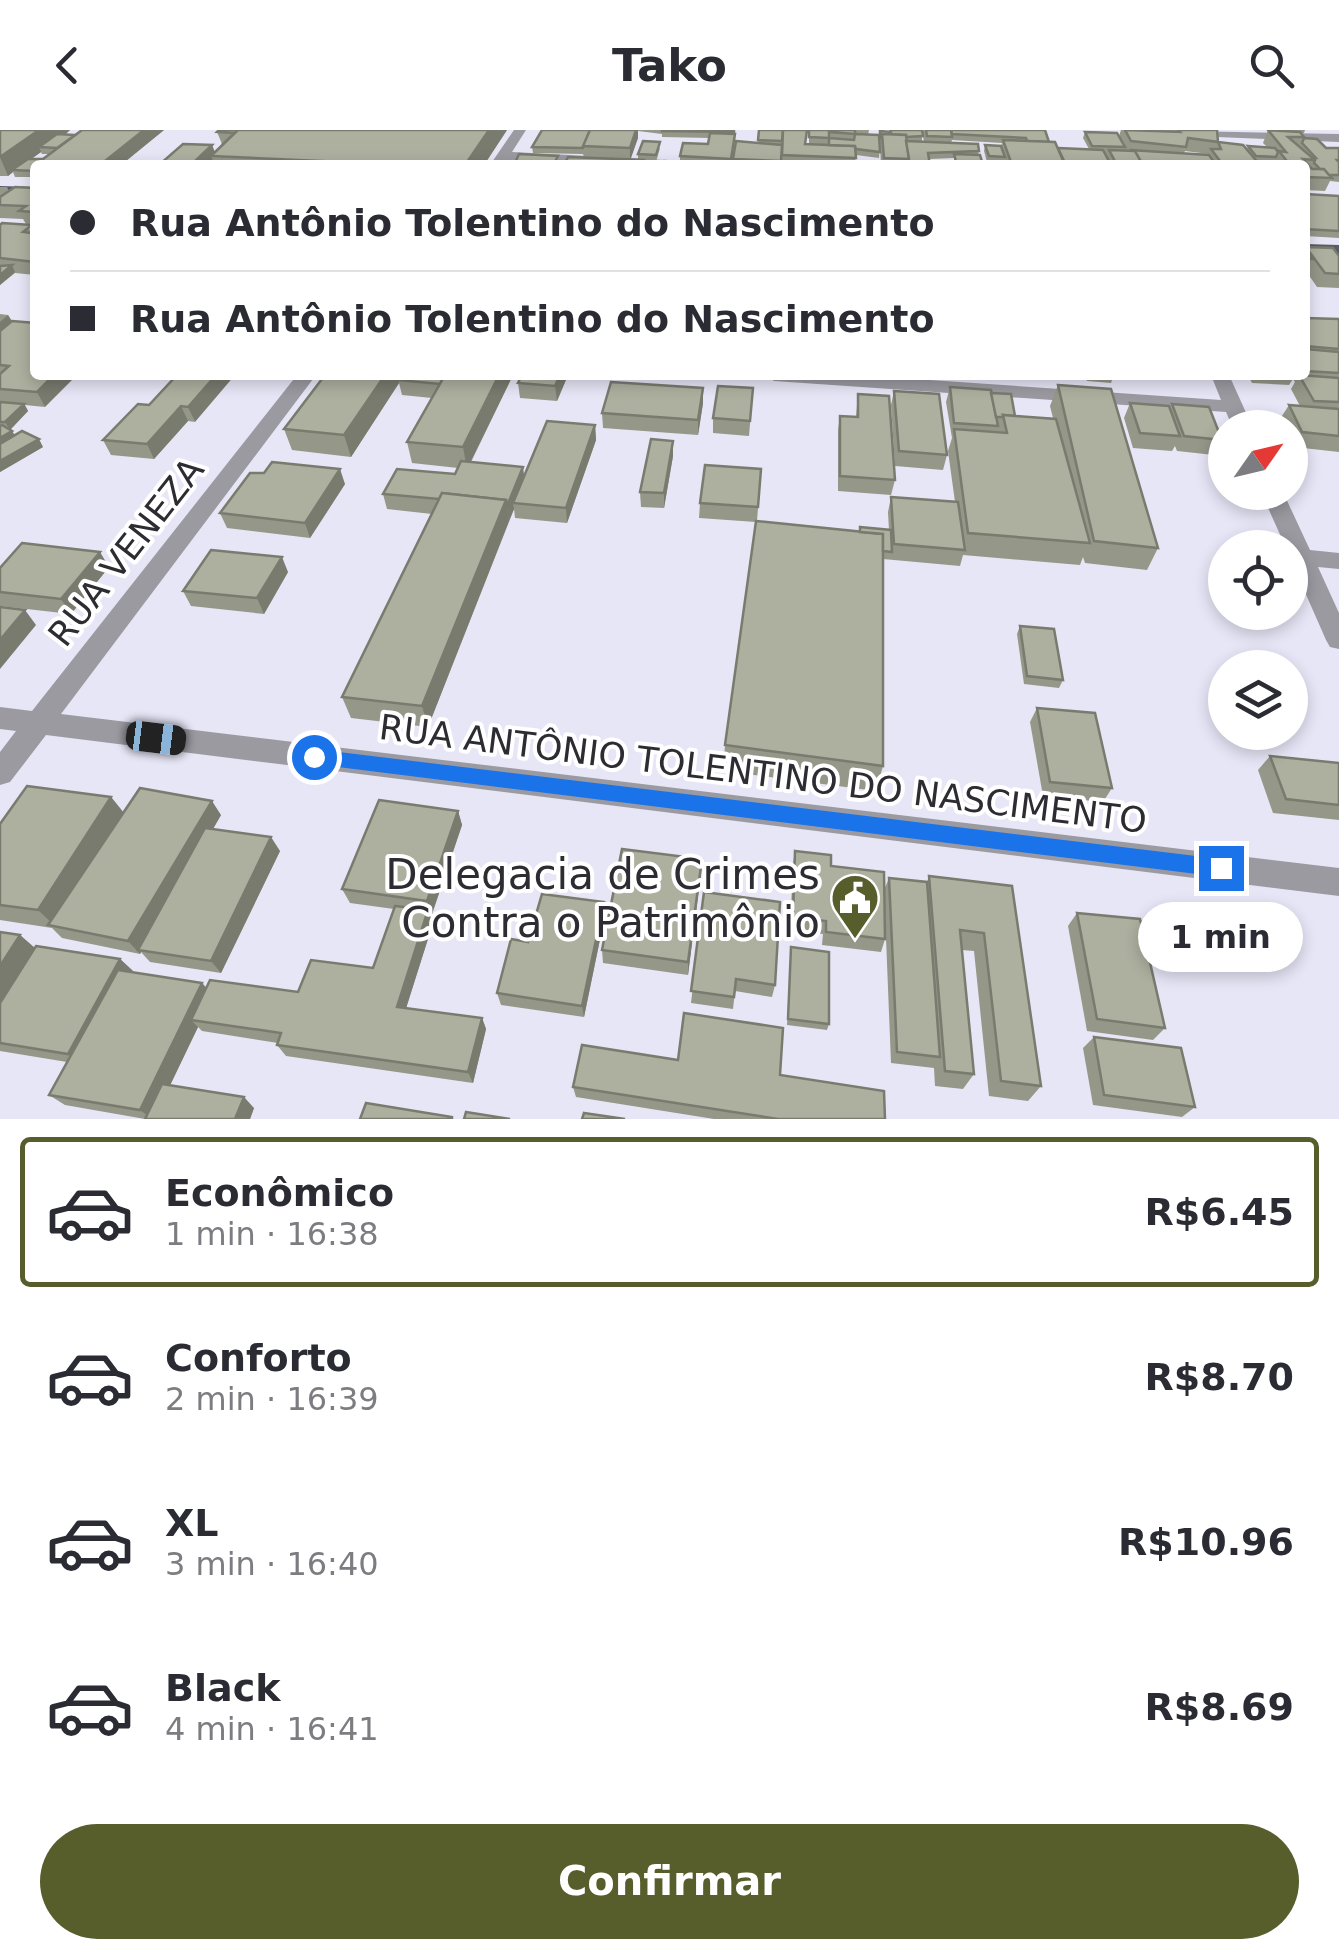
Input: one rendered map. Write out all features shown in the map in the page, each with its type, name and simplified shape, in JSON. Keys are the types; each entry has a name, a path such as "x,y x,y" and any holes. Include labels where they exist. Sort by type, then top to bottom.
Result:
{"main road":[{"path":"0,190 30,191"},
{"path":"1310,249 1339,250"}],"street":[{"path":"501,160 520,130"},
{"path":"1144,130 1339,138"},
{"name":"RUA VENEZA","path":"0,773 303,380"},
{"path":"846,380 1234,407"},
{"path":"1222,380 1235,410"},
{"path":"1308,557 1339,560"},
{"path":"1308,570 1339,640"},
{"name":"RUA ANTÔNIO TOLENTINO DO NASCIMENTO","path":"0,718 1339,882"}],"building":[{"path":"0,130 39,130 0,157"},
{"path":"82,130 144,130 106,160 42,160"},
{"path":"238,130 489,130 468,160 211,156"},
{"path":"542,130 590,130 583,148 532,147"},
{"path":"590,130 636,130 630,148 583,146"},
{"path":"734,130 734,132 662,131"},
{"path":"759,130 783,130 782,141 758,140"},
{"path":"783,130 807,130 805,144 855,146 856,158 782,155"},
{"path":"809,130 829,130 829,138 809,137"},
{"path":"855,130 855,134 830,132"},
{"path":"922,130 923,136 882,134 880,139 880,131"},
{"path":"926,130 951,130 952,137 927,136"},
{"path":"951,130 1045,130 1049,142 952,134"},
{"path":"1125,130 1217,130 1218,142 1188,138 1186,147 1131,141"},
{"path":"1268,130 1300,132 1304,137 1288,137 1315,160 1286,160 1279,151 1286,152"},
{"path":"1085,132 1117,133 1125,147 1092,146"},
{"path":"710,133 735,134 731,159 680,156 683,143 708,144"},
{"path":"57,134 75,135 57,148 39,147"},
{"path":"855,134 879,135 880,152 829,145 829,138 854,140"},
{"path":"882,134 906,135 909,159 884,158"},
{"path":"1304,138 1317,139 1326,148 1339,148 1339,175 1329,175 1314,163 1316,158 1302,143"},
{"path":"1003,140 1055,142 1063,160 1010,160"},
{"path":"643,141 660,142 656,155 638,154"},
{"path":"736,141 782,145 781,160 733,159"},
{"path":"906,141 978,144 979,151 928,153 929,160 909,159"},
{"path":"1218,142 1243,145 1256,160 1219,160 1211,149 1221,149"},
{"path":"183,144 212,145 196,160 165,160"},
{"path":"985,145 1001,146 1005,157 989,156"},
{"path":"1248,146 1275,148 1278,152 1276,157 1256,156"},
{"path":"1058,148 1103,150 1108,160 1064,160"},
{"path":"1109,150 1135,151 1140,160 1114,160"},
{"path":"1130,150 1209,155 1212,160 1140,160"},
{"path":"519,154 558,156 556,160 516,160"},
{"path":"954,154 980,155 982,160 956,160"},
{"path":"568,157 644,160 566,160"},
{"path":"28,159 42,159 30,160 30,171 12,170"},
{"path":"1310,167 1324,169 1332,178 1310,177"},
{"path":"15,187 30,188 30,212 19,211 26,206 0,205 0,197"},
{"path":"1310,194 1339,196 1339,231 1310,229"},
{"path":"0,225 30,225 23,232 30,233 30,261 0,258"},
{"path":"1310,247 1333,248 1339,256 1339,274 1325,273"},
{"path":"1310,318 1339,319 1339,349 1310,346"},
{"path":"12,321 30,323 30,380 49,380 37,392 0,389 0,374 9,366 0,365 0,331"},
{"path":"1310,349 1339,352 1339,373 1310,371"},
{"path":"1310,376 1339,378 1339,402 1314,401 1302,380 1310,380"},
{"path":"172,380 212,380 188,407 181,406 147,444 103,440 138,404 149,405"},
{"path":"321,380 382,380 344,435 284,429"},
{"path":"398,380 442,380 440,384"},
{"path":"442,380 496,380 463,447 407,442"},
{"path":"520,380 558,380 555,386 518,383"},
{"path":"611,382 703,388 698,420 602,413"},
{"path":"1058,385 1111,389 1158,548 1094,541"},
{"path":"718,386 753,388 750,421 713,418"},
{"path":"950,387 991,390 998,426 954,423"},
{"path":"894,391 939,394 947,455 899,451"},
{"path":"991,393 1011,394 1015,416 996,417"},
{"path":"858,394 889,396 895,480 840,476 840,416 858,417"},
{"path":"0,402 24,404 0,422"},
{"path":"1130,403 1169,406 1180,436 1140,433"},
{"path":"1172,404 1209,407 1208,439 1184,436"},
{"path":"1289,405 1339,409 1339,436 1308,433 1308,410 1291,410"},
{"path":"1003,415 1056,419 1090,543 968,533 954,429 1007,433"},
{"path":"547,421 595,425 566,508 513,503"},
{"path":"0,426 12,431 0,438"},
{"path":"22,431 39,439 0,461 0,444"},
{"path":"651,439 673,441 664,493 640,492"},
{"path":"461,461 523,467 507,506 506,500 442,493 439,499 383,494 397,469 455,474"},
{"path":"272,462 340,469 305,523 220,513 250,473 264,473"},
{"path":"705,465 761,469 758,507 700,503"},
{"path":"442,493 506,500 422,706 342,697"},
{"path":"891,497 958,502 965,550 894,544"},
{"path":"756,521 883,534 883,766 725,745"},
{"path":"860,527 891,530 892,552 883,551 883,534 860,532"},
{"path":"22,543 100,552 61,599 0,592 0,568"},
{"path":"211,550 282,557 257,598 183,591"},
{"path":"0,607 25,610 0,640"},
{"path":"1020,626 1054,629 1063,680 1027,676"},
{"path":"1037,708 1095,713 1112,788 1050,782"},
{"path":"1270,756 1339,763 1339,805 1286,799"},
{"path":"27,786 111,797 38,910 0,905 0,824"},
{"path":"140,788 212,801 128,941 48,925"},
{"path":"379,800 458,811 427,901 342,889"},
{"path":"205,828 271,837 211,961 138,950"},
{"path":"622,849 702,859 688,962 602,950"},
{"path":"795,851 831,855 831,866 884,872 885,939 826,932 826,921 793,917"},
{"path":"929,876 1012,886 1041,1086 1001,1081 984,933 960,930 974,1074 945,1071"},
{"path":"889,878 927,882 940,1057 897,1052"},
{"path":"704,892 780,902 775,985 736,979 734,997 691,991"},
{"path":"542,894 604,902 582,1006 497,993 511,939 528,942"},
{"path":"395,906 428,910 397,1007 482,1018 468,1072 277,1045 281,1033 191,1020 210,980 298,992 311,960 373,968"},
{"path":"1077,913 1140,919 1165,1028 1097,1019"},
{"path":"0,932 20,935 0,966"},
{"path":"36,946 120,959 68,1054 0,1043 0,1003"},
{"path":"791,947 829,952 829,1024 788,1019"},
{"path":"118,970 202,983 140,1110 49,1095"},
{"path":"684,1013 783,1028 780,1075 884,1091 885,1119 778,1119 573,1087 582,1045 678,1060"},
{"path":"1094,1037 1181,1048 1195,1107 1104,1095"},
{"path":"162,1084 244,1097 235,1119 145,1119"},
{"path":"366,1103 452,1117 452,1119 360,1119"},
{"path":"466,1112 510,1119 464,1119"},
{"path":"584,1113 625,1119 582,1119"}],"place":[{"name":"Delegacia de Crimes Contra o Patrimônio","path":"855,940"}],"route":[{"path":"314,757 1221,868"}]}
